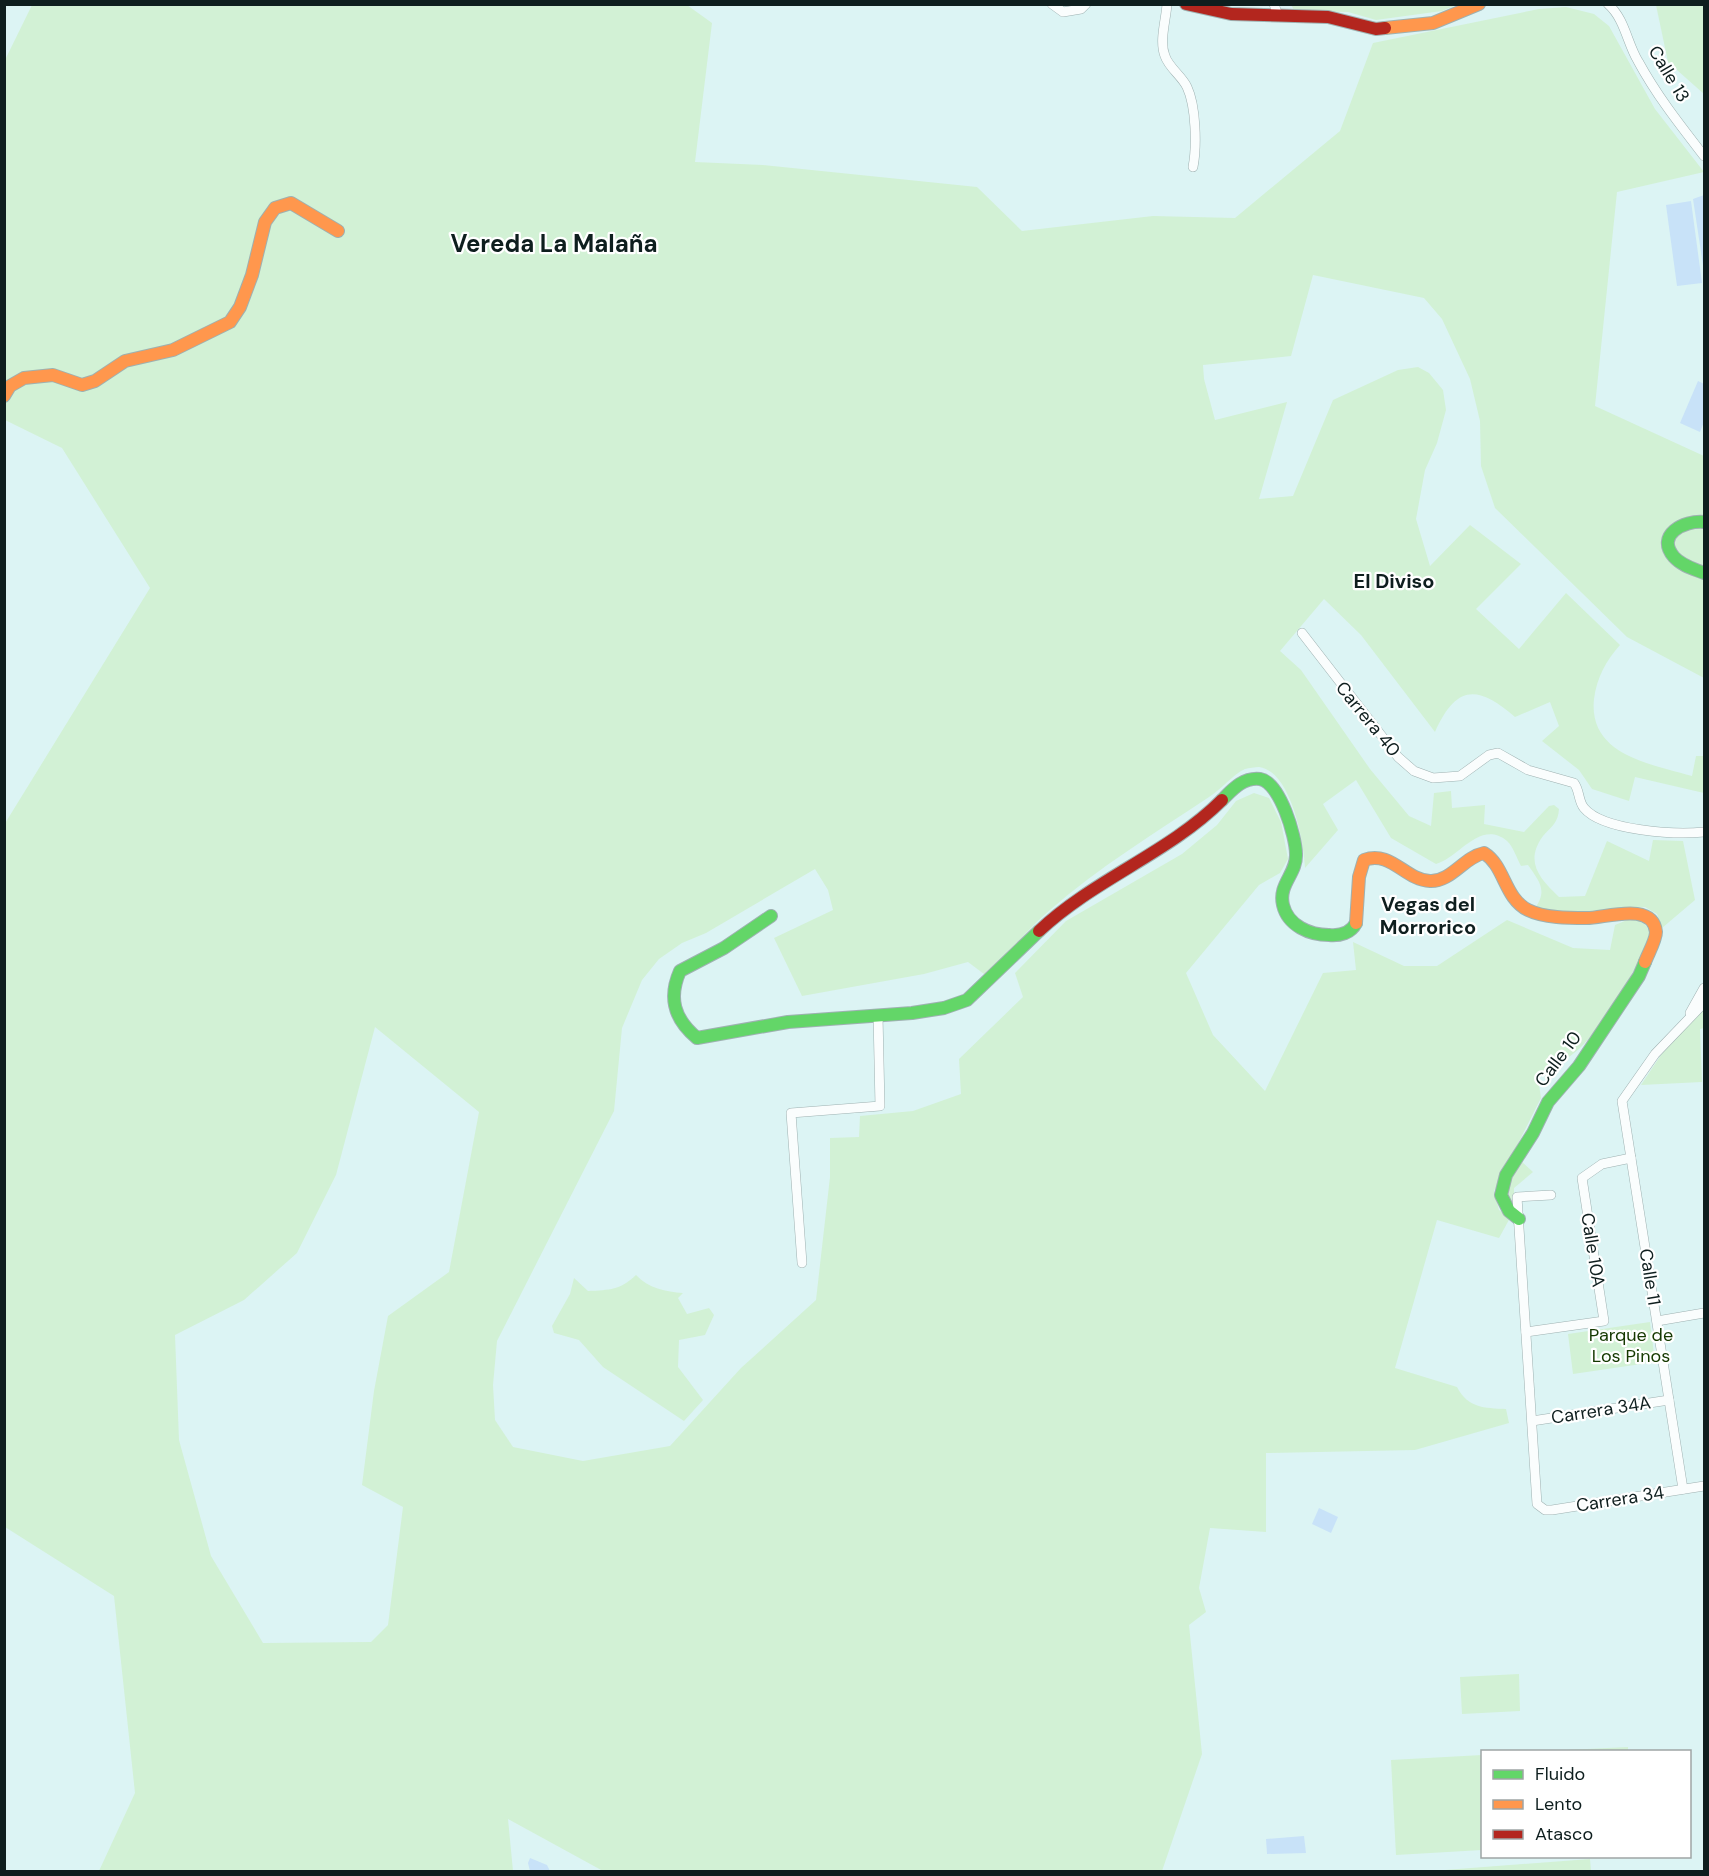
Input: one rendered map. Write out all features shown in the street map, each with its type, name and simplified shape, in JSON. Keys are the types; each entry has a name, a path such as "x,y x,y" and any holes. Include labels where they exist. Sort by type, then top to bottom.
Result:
{"street":[{"path":"1052,4 1063,12 1081,9 1086,4"},
{"path":"1167,4 1163,45 1165,57 1184,82 1191,98 1195,154 1193,167"},
{"path":"1186,4 1231,14 1276,10 1328,16 1376,29 1433,22 1479,4"},
{"name":"Calle 13","path":"1609,5 1621,21 1636,58 1662,102 1704,156"},
{"path":"4,396 10,386 24,378 53,375 82,385 95,381 125,361 173,350 230,322 240,307 252,275 265,222 275,208 291,203 338,231"},
{"path":"1704,522 1693,520 1680,523 1673,530 1670,548 1676,560 1704,573"},
{"name":"Carrera 40","path":"1302,633 1398,757 1414,771 1433,778 1460,776 1489,755 1498,753 1528,770 1574,783 1583,808 1601,818 1656,832 1680,834 1704,832"},
{"name":"Calle 10","path":"878,1015 944,1008 967,1000 1048,923 1087,893 1205,817 1239,783 1259,779 1273,787 1279,797 1296,851 1296,861 1286,878 1282,899 1288,918 1293,925 1311,934 1330,936 1345,934 1353,929 1357,918 1359,870 1364,860 1374,856 1382,857 1416,879 1432,882 1443,878 1470,856 1484,853 1492,857 1510,895 1528,910 1539,914 1590,918 1633,913 1650,919 1656,933 1639,976 1579,1066 1548,1102 1533,1133 1506,1175 1501,1195 1509,1211 1519,1219"},
{"path":"771,916 724,948 680,971 672,992 672,1005 686,1030 697,1038 788,1022 878,1015 880,1106 791,1113 802,1263"},
{"path":"1688,1017 1704,988"},
{"path":"1688,1017 1704,1003"},
{"name":"Calle 11","path":"1683,1489 1622,1101 1650,1059 1688,1017"},
{"name":"Calle 10A","path":"1526,1332 1604,1322 1582,1178 1602,1164 1631,1158"},
{"path":"1532,1421 1517,1197 1551,1195"},
{"path":"1657,1321 1704,1313"},
{"name":"Carrera 34A","path":"1532,1421 1669,1400"},
{"name":"Carrera 34","path":"1532,1421 1537,1504 1545,1510 1704,1486"}],"green space":[{"path":"32,5 687,5 712,23 695,162 763,165 977,187 1022,231 1153,216 1235,218 1340,131 1373,43 1539,9 1566,7 1594,14 1609,26 1655,109 1704,172 1617,192 1595,406 1704,456 1704,678 1627,637 1495,508 1481,466 1480,421 1470,379 1442,319 1424,298 1313,275 1291,356 1203,365 1204,379 1215,420 1287,402 1259,499 1293,496 1333,400 1398,370 1418,367 1429,373 1443,390 1446,410 1437,443 1425,470 1416,519 1430,566 1470,525 1521,564 1476,609 1519,649 1566,593 1620,645 1610,657 1595,691 1595,718 1601,733 1611,745 1625,754 1658,767 1692,776 1696,756 1704,756 1704,793 1635,777 1629,801 1592,789 1579,770 1542,741 1559,726 1550,702 1515,717 1489,699 1469,694 1451,705 1435,732 1361,635 1324,599 1280,651 1301,670 1370,769 1409,816 1431,826 1434,793 1451,791 1452,808 1485,805 1484,824 1524,832 1549,806 1554,805 1559,809 1557,818 1537,845 1535,862 1541,877 1559,897 1585,896 1607,841 1649,861 1653,840 1683,841 1695,900 1662,928 1657,914 1645,907 1582,913 1535,908 1541,896 1538,881 1528,865 1521,866 1507,841 1497,835 1488,834 1470,842 1436,864 1391,838 1356,780 1323,804 1338,830 1305,868 1302,842 1294,809 1287,794 1280,781 1270,771 1256,767 1245,769 1231,778 1214,794 1088,879 1033,925 988,977 968,962 924,974 802,996 774,938 833,910 828,890 815,869 706,933 682,943 659,959 642,980 622,1028 614,1111 497,1341 493,1385 495,1420 513,1447 583,1461 670,1446 741,1368 816,1300 830,1177 830,1138 859,1137 860,1116 913,1111 961,1094 959,1059 1023,997 1015,973 1066,921 1182,854 1217,825 1236,801 1254,793 1269,798 1281,822 1288,859 1280,873 1259,885 1186,973 1213,1035 1265,1091 1323,973 1356,970 1353,942 1404,966 1437,966 1507,920 1573,948 1610,950 1615,925 1632,918 1645,925 1649,932 1642,955 1623,989 1591,1036 1568,1058 1538,1077 1541,1098 1494,1191 1499,1210 1510,1218 1499,1238 1437,1220 1395,1368 1457,1387 1466,1399 1477,1405 1506,1409 1509,1423 1415,1450 1266,1453 1266,1532 1210,1528 1199,1588 1206,1612 1189,1625 1202,1754 1162,1871 603,1871 508,1819 513,1871 99,1871 135,1793 114,1596 5,1527 4,825 150,588 62,448 5,420 5,60","holes":["375,1027 479,1112 449,1272 388,1316 374,1391 362,1485 403,1507 388,1625 371,1642 263,1643 211,1556 179,1440 175,1335 244,1300 297,1253 336,1175"]},
{"path":"1291,5 1456,5 1442,11 1376,20 1348,12 1295,11"},
{"path":"1656,5 1704,5 1704,94 1668,62"},
{"path":"1704,1008 1704,1028 1700,1029 1702,1082 1641,1085 1665,1049"},
{"path":"1521,1161 1533,1172 1514,1188 1514,1207 1506,1199 1506,1186"},
{"path":"636,1275 646,1283 658,1288 683,1293 678,1298 687,1314 709,1308 714,1315 705,1335 679,1340 678,1367 703,1400 684,1421 603,1367 579,1340 554,1333 552,1326 570,1294 574,1278 588,1291 596,1291 620,1286"},
{"name":"Parque de Los Pinos","path":"1650,1322 1655,1362 1573,1374 1568,1334"},
{"path":"1519,1674 1520,1711 1462,1714 1460,1677"},
{"path":"1628,1747 1628,1750 1566,1750"},
{"path":"1481,1755 1481,1850 1396,1855 1391,1760"},
{"path":"1590,1859 1591,1871 1432,1871"}],"water":[{"path":"1704,195 1704,272 1693,199"},
{"path":"1691,201 1702,283 1677,286 1666,205"},
{"path":"1698,381 1704,384 1704,422 1700,432 1680,423"},
{"path":"1319,1508 1338,1517 1331,1533 1312,1524"},
{"path":"1304,1836 1306,1853 1267,1854 1266,1839"},
{"path":"530,1858 547,1865 550,1871 530,1871 528,1863"}],"traffic: fast":[{"path":"1704,522 1681,526 1674,530 1668,542 1669,549 1677,560 1704,573"},
{"path":"1222,800 1238,785 1248,780 1260,779 1267,782 1286,811 1295,846 1296,861 1282,898 1290,919 1301,928 1322,935 1345,933 1356,923"},
{"path":"771,916 724,948 680,971 674,990 675,1008 683,1023 697,1038 788,1022 912,1013 944,1008 967,1000 1039,931"},
{"path":"1519,1219 1509,1211 1501,1195 1506,1175 1533,1133 1548,1102 1579,1066 1639,976 1645,962"}],"traffic: slow":[{"path":"1385,28 1433,23 1479,4"},
{"path":"4,396 10,386 24,378 53,375 82,385 95,381 125,361 173,350 230,322 240,307 252,275 265,222 275,208 291,203 338,231"},
{"path":"1356,923 1359,877 1364,860 1382,859 1413,876 1430,881 1444,878 1470,859 1484,853 1496,866 1514,898 1520,905 1534,913 1572,918 1627,913 1646,917 1653,922 1656,932 1645,962"}],"traffic: jam":[{"path":"1186,4 1231,14 1328,17 1376,29 1385,28"},
{"path":"1039,931 1083,896 1179,836 1222,800"}],"district":[{"name":"Vereda La Malaña","path":"554,243"},
{"name":"El Diviso","path":"1394,581"},
{"name":"Vegas del Morrorico","path":"1428,916"}]}
